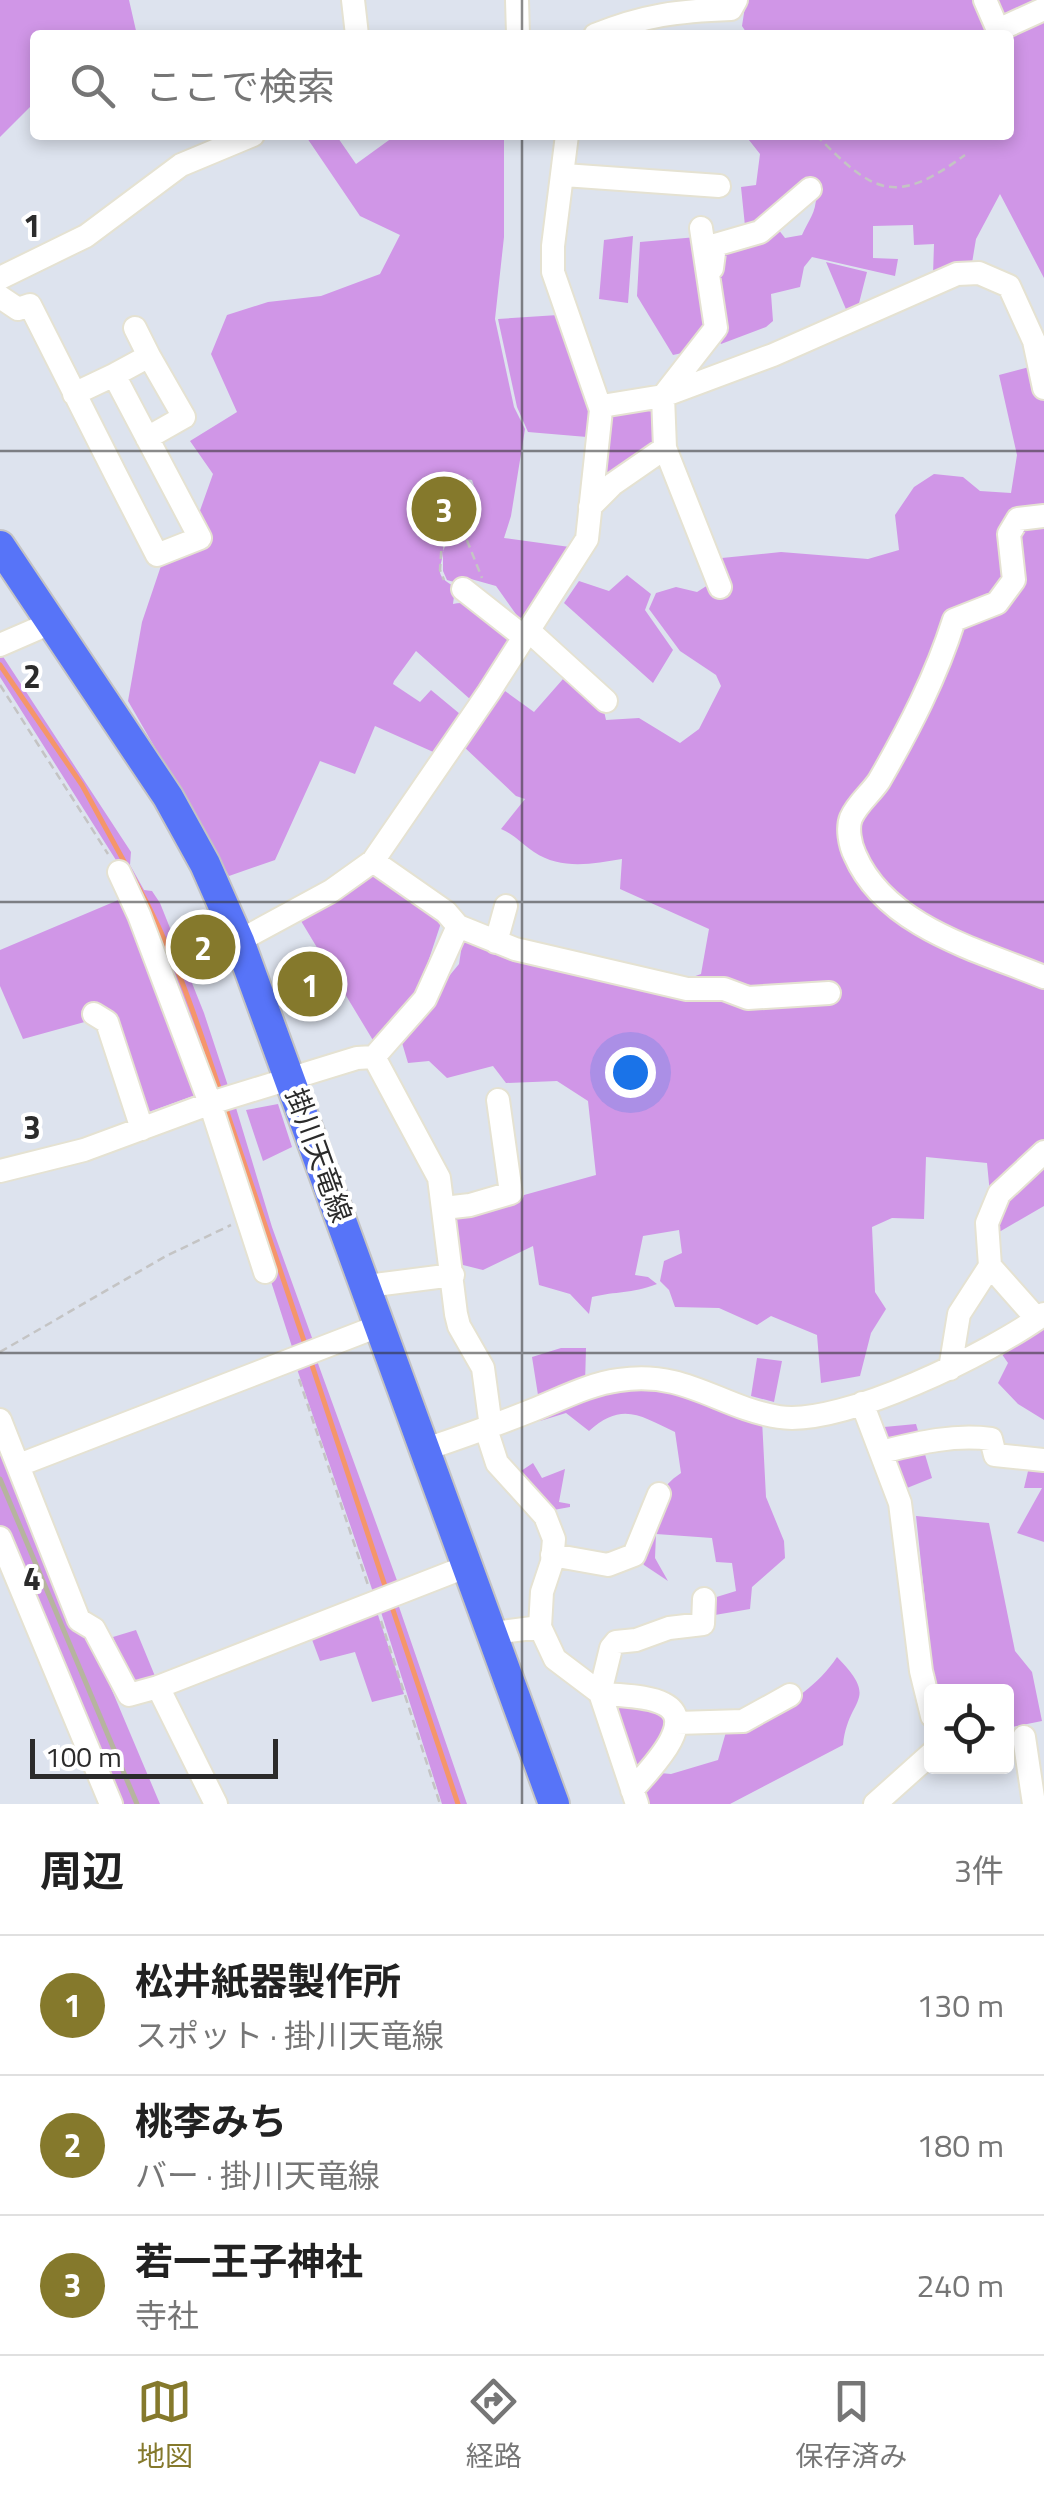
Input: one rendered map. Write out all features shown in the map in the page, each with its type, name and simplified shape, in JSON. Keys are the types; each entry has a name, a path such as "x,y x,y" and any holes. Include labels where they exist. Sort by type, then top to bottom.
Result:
{"main road":[{"name":"掛川天竜線","path":"0,546 168,797 205,864 240,941 554,1804"}],"street":[{"path":"353,0 356,30"},
{"path":"517,0 518,30"},
{"path":"602,30 636,9 731,9 736,0"},
{"path":"985,0 998,30 1044,9"},
{"path":"0,278 86,236 180,165 241,140"},
{"path":"240,941 331,891 373,860 587,540 601,410 553,272 567,140"},
{"path":"564,175 719,186"},
{"path":"708,275 715,245 760,232 810,189"},
{"path":"701,228 716,328 663,396 666,448 720,587"},
{"path":"601,410 608,405 663,396 826,332 957,274 979,273 1009,286 1034,341 1044,388"},
{"path":"0,297 18,309 30,305 157,555 200,538 114,375"},
{"path":"136,328 184,417 147,438"},
{"path":"74,394 149,356"},
{"path":"590,507 613,484 666,448"},
{"path":"124,492 166,474"},
{"path":"1044,516 1018,519 1009,534 1014,580 997,603 954,620 939,670 877,784 850,819 850,844 862,872 896,907 932,931 1044,977"},
{"path":"475,588 606,701"},
{"path":"0,644 53,622"},
{"path":"373,860 446,912 458,926 515,949 687,989 724,988 748,998 829,993"},
{"path":"119,872 219,1100 246,1218 265,1272"},
{"path":"496,942 506,906"},
{"path":"0,1171 84,1150 219,1100 358,1058 374,1058 425,999 458,926"},
{"path":"94,1014 106,1022 142,1128"},
{"path":"374,1058 439,1178 456,1314 483,1368 497,1463 545,1516 554,1539 542,1592 540,1628 555,1658 600,1693 664,1704 673,1710 676,1723 672,1740 634,1797"},
{"path":"444,1208 511,1193 498,1100"},
{"path":"950,1368 959,1314 990,1266 987,1224 998,1194 1044,1152"},
{"path":"426,1449 618,1380 678,1380 781,1417 814,1416 862,1403 985,1353 1040,1317 990,1266"},
{"path":"367,1286 453,1275"},
{"path":"19,1465 381,1326"},
{"path":"862,1403 900,1503 924,1684"},
{"path":"0,1420 79,1620 94,1629 129,1696 468,1566"},
{"path":"881,1452 942,1438 972,1436 991,1439 995,1455 1044,1460"},
{"path":"552,1555 608,1565 634,1556 659,1494"},
{"path":"0,1538 110,1804"},
{"path":"634,1797 600,1693 603,1674 616,1642 703,1624 704,1599"},
{"path":"494,1634 540,1628"},
{"path":"158,1687 216,1804"},
{"path":"676,1723 743,1721 790,1696"},
{"path":"1025,1736 1034,1804"},
{"path":"875,1804 924,1760"}],"path":[{"path":"821,140 848,168 880,187 916,186 965,156"},
{"path":"442,538 445,582 475,588 462,528"},
{"path":"0,686 119,872"},
{"path":"0,1352 166,1256 246,1218"},
{"path":"302,1355 384,1601 440,1804"}],"shaded area":[{"path":"0,0 129,0 136,30 30,30 30,107 0,137"},
{"path":"746,0 1044,0 1044,278 1000,194 976,239 972,263 933,275 934,244 914,245 913,225 873,226 873,258 898,259 895,276 812,257 804,267 800,287 771,294 773,321 721,344 715,335 715,245 778,229 785,238 802,235 816,200 816,193 767,220 745,226 741,187 756,185 760,154 749,140 1014,140 1014,30 745,30"},
{"path":"308,140 339,140 356,164 389,140 504,140 504,237 495,319 514,407 525,429 504,538 577,548 471,700 416,651 394,681 420,702 431,690 460,714 440,755 375,726 355,774 320,761 275,860 229,876 128,701 142,622 165,554 197,519 213,474 190,441 237,412 211,354 227,315 268,302 321,296 380,274 400,235 360,216","holes":["438,475 472,480 478,498 463,508 443,551 442,538 423,499 428,484","443,551 447,580 461,584 471,579 496,586 523,624 479,606 453,604 454,596 462,590 443,579 440,574"]},
{"path":"633,236 628,303 599,299 604,240"},
{"path":"697,237 711,314 696,350 673,355 637,296 640,242"},
{"path":"826,262 867,272 857,311 848,314"},
{"path":"558,315 591,407 587,437 528,432 517,407 498,319"},
{"path":"1037,365 1044,388 1044,1206 994,1235 987,1163 926,1157 924,1219 892,1218 872,1227 875,1292 886,1309 871,1333 860,1376 821,1383 817,1335 771,1316 757,1325 719,1308 675,1307 669,1290 660,1281 664,1261 682,1253 679,1230 643,1236 635,1275 648,1277 657,1284 592,1297 589,1314 570,1294 539,1285 533,1246 483,1270 455,1263 448,1216 596,1175 588,1101 557,1081 506,1083 493,1066 447,1078 429,1061 408,1063 400,1036 459,964 464,932 657,990 701,974 709,929 620,889 622,859 588,864 555,861 544,858 501,829 525,799 516,796 462,745 505,691 534,712 563,679 603,707 606,720 639,718 680,743 699,729 721,686 716,675 680,651 649,609 656,593 676,587 697,592 708,585 712,559 781,552 868,559 899,550 895,515 914,487 934,474 963,477 980,491 1011,493 1017,455 999,375"},
{"path":"655,405 657,450 594,494 604,418"},
{"path":"627,575 651,594 645,610 673,650 653,683 564,603 579,581 609,591"},
{"path":"0,652 131,852 130,865 144,890 152,891 160,903 204,1013 230,1092 212,1096 121,868 0,677"},
{"path":"373,872 441,923 416,998 374,1042 301,921"},
{"path":"123,898 201,1093 143,1114 99,1018 23,1039 0,986 0,950"},
{"path":"233,1098 272,1227 315,1346 294,1353 214,1104"},
{"path":"278,1104 292,1147 263,1161 246,1110"},
{"path":"1044,1324 1044,1420 1018,1404 998,1383 1008,1363 999,1350"},
{"path":"561,1348 586,1348 585,1384 566,1385 538,1395 532,1357"},
{"path":"316,1358 399,1586 374,1595 296,1366"},
{"path":"757,1358 782,1361 774,1402 751,1396"},
{"path":"608,1384 664,1384 762,1420 766,1497 784,1541 785,1558 752,1587 750,1609 709,1616 710,1599 736,1591 732,1563 716,1562 712,1538 656,1534 655,1558 668,1581 644,1565 638,1556 656,1499 681,1473 675,1432 632,1414 612,1416 589,1431 566,1413 540,1421 539,1417"},
{"path":"916,1424 932,1478 907,1488 884,1427"},
{"path":"0,1425 160,1804 117,1804 0,1526"},
{"path":"533,1463 542,1478 565,1469 559,1502 570,1507 548,1511 515,1475"},
{"path":"1029,1467 1044,1467 1044,1542 1017,1533 1042,1488 1024,1488"},
{"path":"916,1516 989,1523 1015,1651 1032,1672 1042,1721 1014,1727 1014,1684 934,1684"},
{"path":"397,1601 467,1804 442,1804 380,1609"},
{"path":"377,1612 404,1694 372,1702 355,1652 320,1661 311,1637"},
{"path":"136,1630 157,1681 133,1685 113,1637"},
{"path":"837,1657 860,1692 843,1745 730,1804 643,1804 638,1791 660,1773 671,1774 718,1760 726,1732 802,1694"},
{"path":"606,1702 651,1704 672,1722 632,1782"}],"waterway":[{"path":"0,665 82,785 126,865"},
{"path":"134,879 172,956 220,1091"},
{"path":"225,1106 306,1347"},
{"path":"311,1362 386,1589"},
{"path":"391,1604 458,1804"}],"railway":[{"path":"0,1479 137,1804"}],"place":[{"name":"若一王子神社","path":"444,509"},
{"name":"桃李みち","path":"203,947"},
{"name":"松井紙器製作所","path":"310,984"}]}
